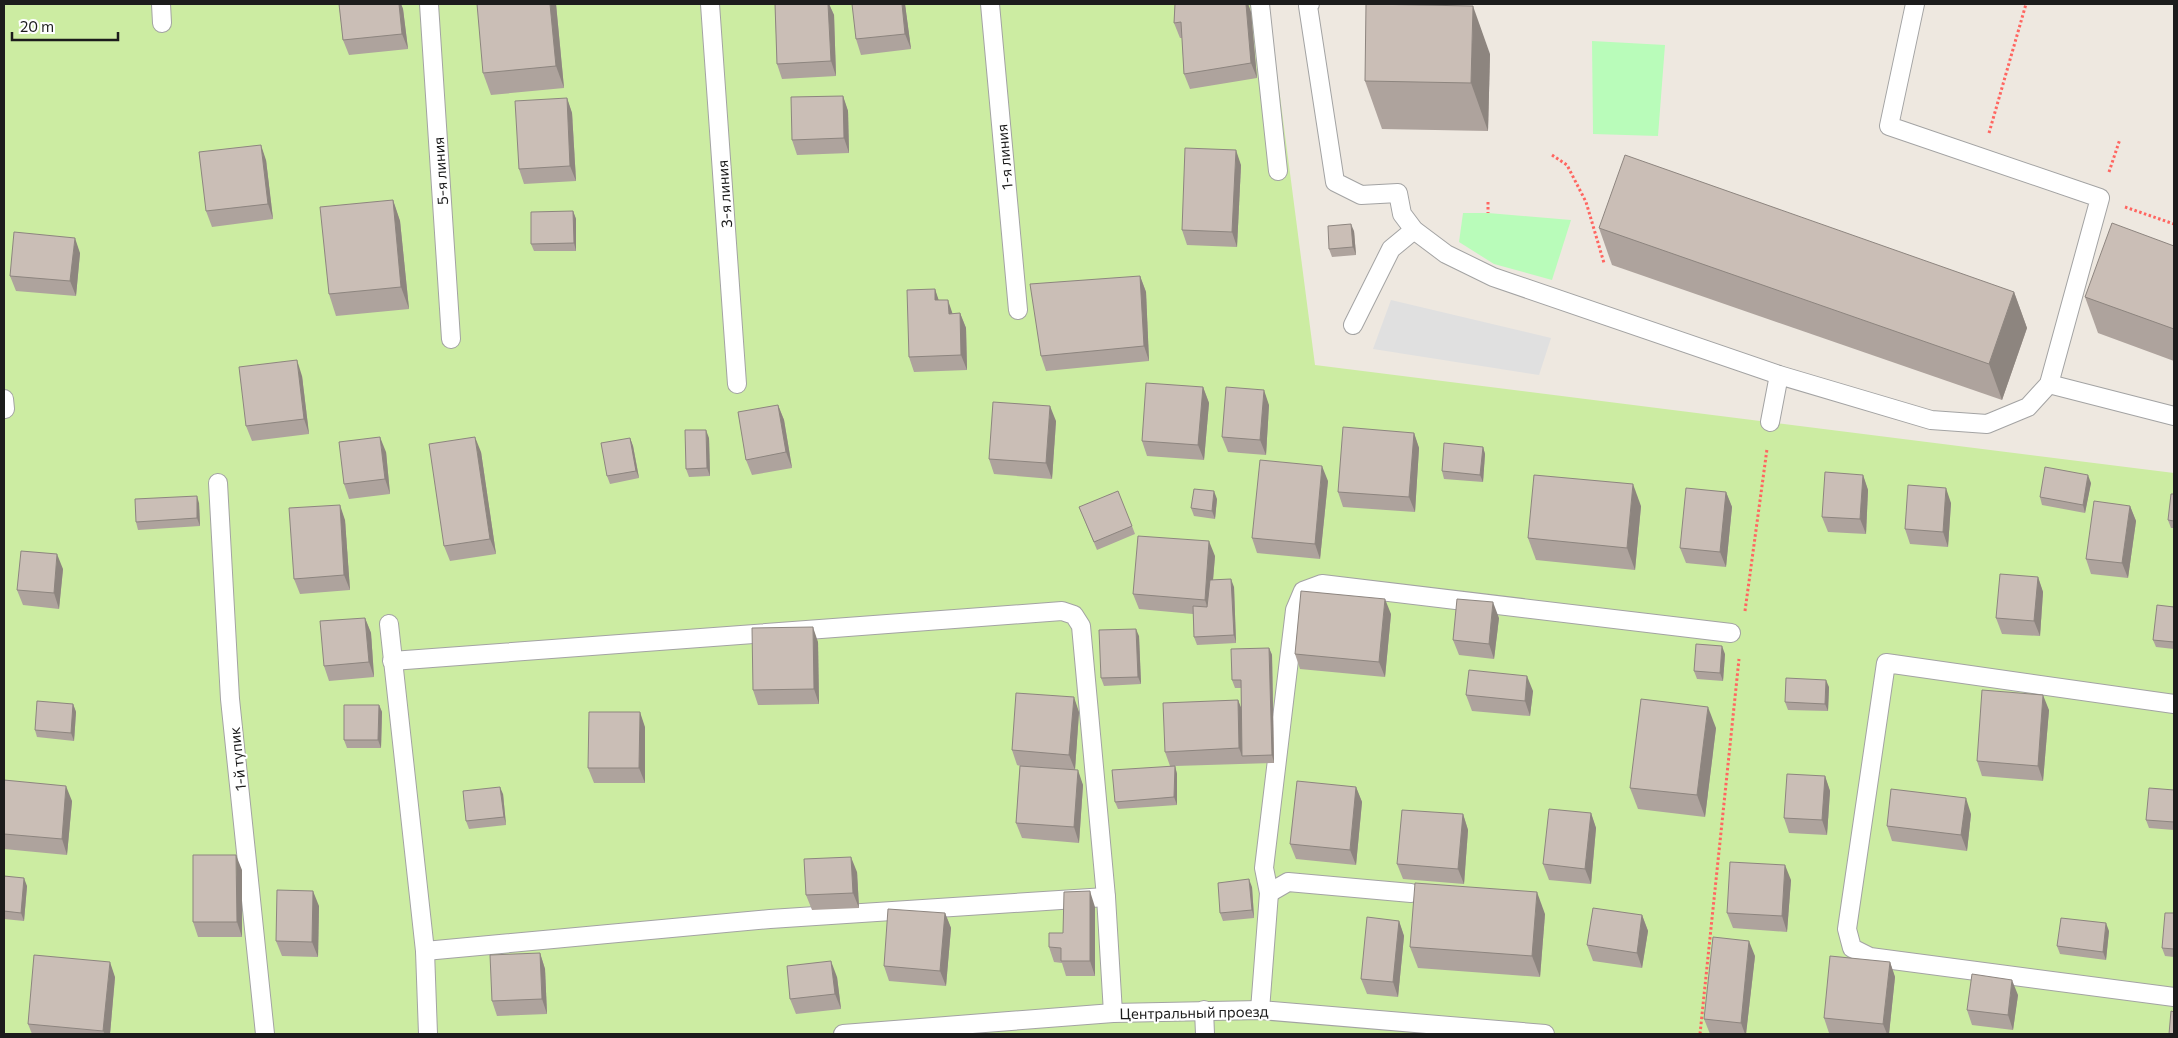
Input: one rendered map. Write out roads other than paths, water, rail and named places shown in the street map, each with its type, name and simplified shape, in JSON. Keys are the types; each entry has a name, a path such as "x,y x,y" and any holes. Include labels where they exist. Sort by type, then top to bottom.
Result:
{"lane":[{"path":"160,4 162,23"},
{"name":"5-я линия","path":"429,4 452,339"},
{"name":"3-я линия","path":"710,4 737,384"},
{"name":"1-я линия","path":"990,4 1018,310"},
{"path":"1260,4 1278,171"},
{"path":"1310,4 1308,6 1335,182 1361,195 1398,193 1402,214 1414,230 1446,254 1493,277 1779,375 1931,420 1987,424 2028,407 2049,384 2100,198 1889,126 1914,4"},
{"path":"1353,325 1391,249 1414,230"},
{"path":"1770,422 1779,375"},
{"path":"2049,384 2174,416"},
{"name":"1-й тупик","path":"218,482 230,699 265,1034"},
{"path":"1260,1010 1269,893 1264,868 1295,610 1303,591 1322,584 1731,633"},
{"path":"392,661 1062,611 1074,615 1081,626 1106,897 1113,1013"},
{"path":"389,624 425,951 428,1034"},
{"path":"2174,704 1886,663 1847,929 1852,948 1870,957 2174,997"},
{"path":"1269,893 1288,882 1411,893"},
{"path":"425,951 770,919 1106,897"},
{"path":"1204,1010 1205,1034"},
{"name":"Центральный проезд","path":"844,1034 1113,1013 1260,1010 1545,1034"}]}
